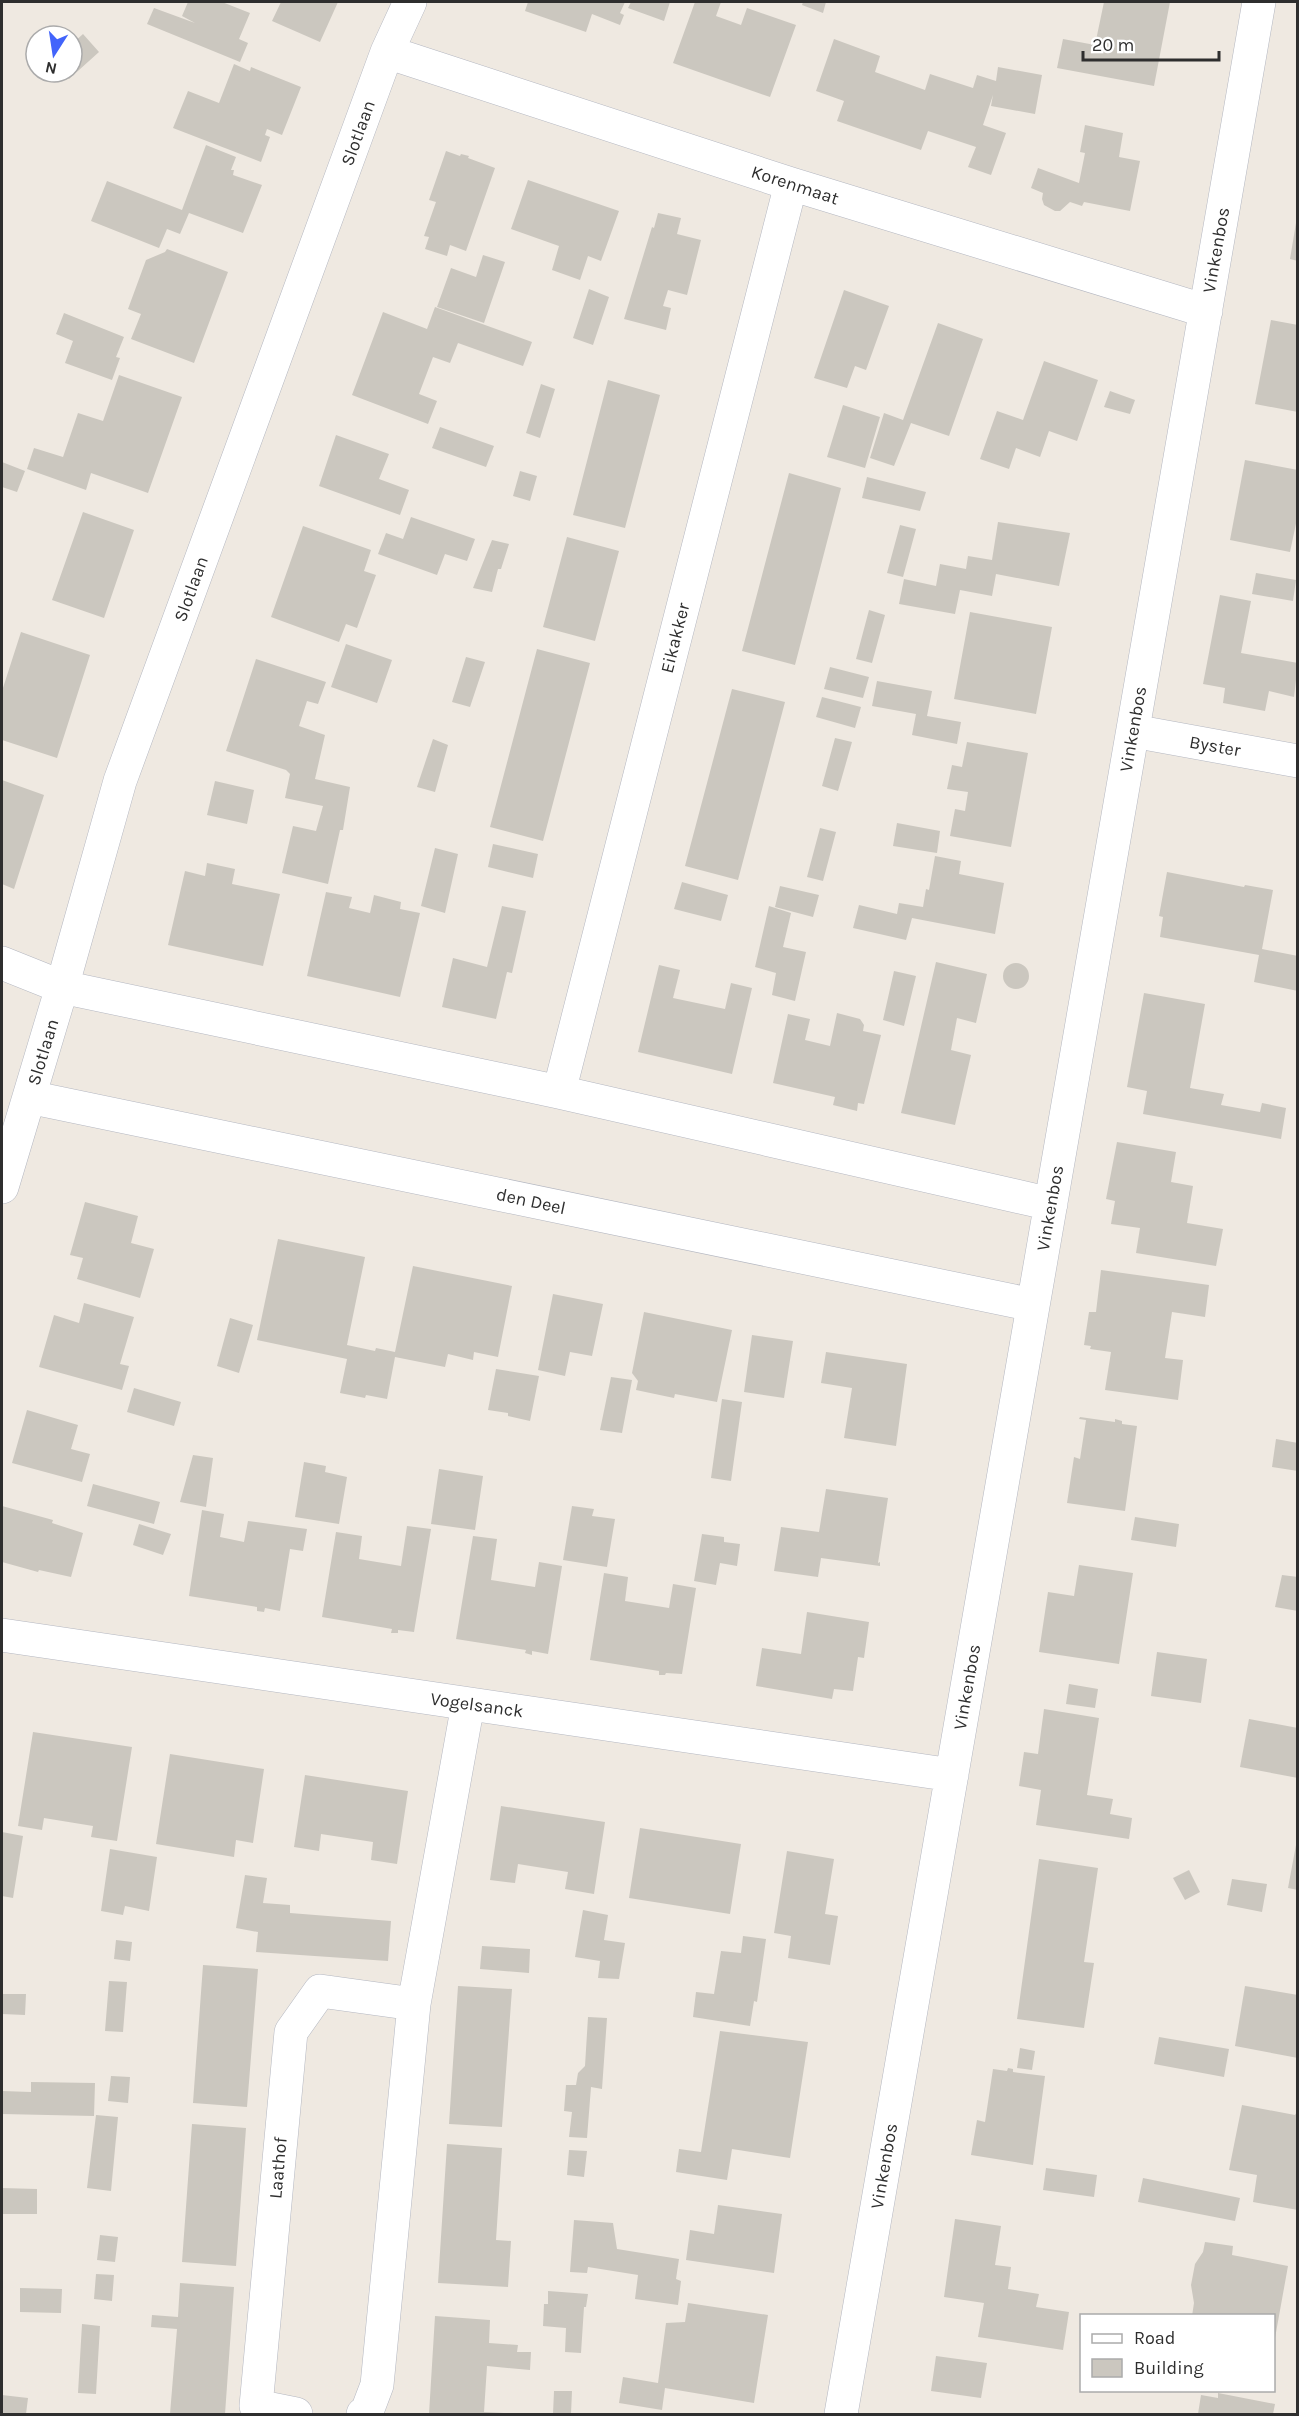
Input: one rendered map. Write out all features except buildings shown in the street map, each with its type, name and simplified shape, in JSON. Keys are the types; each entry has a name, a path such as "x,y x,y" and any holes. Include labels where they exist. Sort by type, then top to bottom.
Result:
{"street":[{"name":"Slotlaan","path":"2,1187 120,781 387,52 410,2"},
{"name":"Vinkenbos","path":"841,2415 1259,2"},
{"name":"Korenmaat","path":"387,52 791,184 1206,310"},
{"name":"Eikakker","path":"559,1092 791,184"},
{"name":"Byster","path":"1133,731 1298,761"},
{"path":"2,963 62,987 559,1092 1051,1204"},
{"name":"den Deel","path":"29,1096 1033,1305"},
{"name":"Vogelsanck","path":"2,1635 952,1774"},
{"path":"363,2415 366,2414 377,2385 414,2004 468,1704"},
{"name":"Laathof","path":"297,2415 255,2410 291,2032 320,1991 414,2004"}]}
